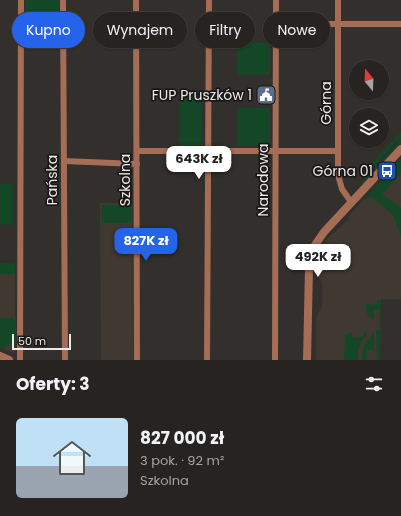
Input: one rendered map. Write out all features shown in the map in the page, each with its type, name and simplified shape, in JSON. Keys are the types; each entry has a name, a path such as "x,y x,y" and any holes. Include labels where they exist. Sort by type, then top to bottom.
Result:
{"street":[{"path":"20,360 21,0"},
{"name":"Pańska","path":"63,0 65,360"},
{"name":"Szkolna","path":"136,0 137,360"},
{"path":"207,360 209,0"},
{"name":"Narodowa","path":"276,0 276,12"},
{"name":"Górna","path":"338,0 338,151 340,184 351,202"},
{"path":"330,24 401,24"},
{"name":"Narodowa","path":"275,360 276,48"},
{"path":"307,360 308,290 311,256 315,244 351,202 401,149"},
{"path":"137,151 338,151"},
{"path":"64,161 137,164"},
{"path":"0,356 8,360"}],"shaded area":[{"path":"401,159 401,299 381,299 380,360 316,360 316,318 322,306 322,283 316,272 321,248 328,238 349,219 349,216"},
{"path":"100,203 132,203 133,360 101,360"},
{"path":"0,263 15,263 15,354 0,347"}],"green space":[{"path":"25,0 59,0 59,12 25,12"},
{"path":"255,43 263,43 263,48 270,48 270,75 237,75 237,48 255,48"},
{"path":"189,91 201,92 201,145 179,146 179,94 189,94"},
{"path":"237,108 270,108 270,143 267,146 237,146"},
{"path":"401,132 401,143 362,185 360,184 399,142 399,139 371,169 366,168 385,148 389,148 389,144"},
{"path":"401,159 401,173 382,194 401,208 401,237 394,216 371,196 367,200 365,198"},
{"path":"0,184 13,184 13,225 0,224"},
{"path":"102,205 131,205 131,223 102,223"},
{"path":"0,263 15,263 15,274 0,274"},
{"path":"377,300 381,300 380,360 377,360 376,330 379,329 380,310 374,310 374,320 369,315 366,307 366,304 377,305"},
{"path":"0,318 16,318 16,341 3,348 0,347"},
{"path":"363,331 367,336 359,346 358,360 344,360 345,335 352,332 352,338 363,337"},
{"path":"374,332 374,350 367,350 367,360 362,360 363,347"}],"place":[{"name":"FUP Pruszków 1","path":"266,95"},
{"name":"Górna 01","path":"387,171"}]}
